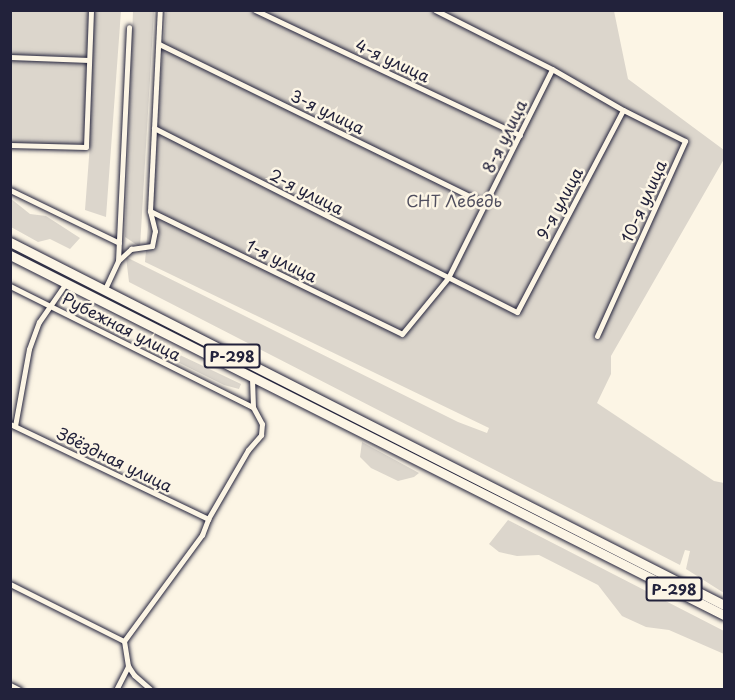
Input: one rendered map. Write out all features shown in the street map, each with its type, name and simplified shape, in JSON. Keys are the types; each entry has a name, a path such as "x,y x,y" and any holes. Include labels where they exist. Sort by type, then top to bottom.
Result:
{"highway":[{"name":"Р-298","path":"10,242 724,605"},
{"name":"Р-298","path":"10,255 724,615"},
{"path":"356,429 356,424 361,424 425,454"},
{"path":"469,486 482,488 537,514 538,511"}],"street":[{"path":"10,145 86,147 91,10"},
{"path":"118,261 131,249 152,246 155,231 150,210 160,10"},
{"name":"4-я улица","path":"255,10 520,135"},
{"path":"435,10 552,69 623,110"},
{"path":"104,291 118,261 129,27"},
{"name":"3-я улица","path":"159,44 485,204"},
{"path":"10,57 89,60"},
{"name":"8-я улица","path":"402,334 448,278 552,69"},
{"name":"9-я улица","path":"448,278 517,312 623,110"},
{"name":"10-я улица","path":"597,336 685,141 623,110"},
{"name":"2-я улица","path":"154,128 448,278"},
{"path":"10,190 119,243"},
{"name":"1-я улица","path":"150,210 402,334"},
{"path":"13,425 29,349 39,322 66,283"},
{"name":"Рубежная улица","path":"10,286 253,407"},
{"path":"152,690 134,675 128,666 124,641 202,535 208,519 248,450 261,435 262,424 253,407 252,377"},
{"name":"Звёздная улица","path":"13,425 208,519"},
{"path":"10,584 124,641"},
{"path":"116,690 128,666"},
{"path":"10,685 20,690"}],"green space":[{"path":"10,11 121,11 106,217 85,210 90,144 16,144 11,142"},
{"path":"133,11 154,11 140,247 125,237"},
{"name":"СНТ Лебедь","path":"166,11 614,11 628,79 724,150 724,159 611,356 611,374 597,403 714,481 724,483 724,593 686,569 690,551 685,550 680,565 129,282 126,257 458,422 487,433 489,428 145,262"},
{"path":"10,198 30,214 46,216 80,238 70,249 50,239 38,242 11,227"},
{"path":"142,337 241,384 239,389 224,385 135,341"},
{"path":"362,442 419,473 414,477 398,481 371,468 360,457"},
{"path":"508,520 724,631 724,654 669,630 646,627 622,616 598,585 539,555 517,556 499,552 489,544"}]}
